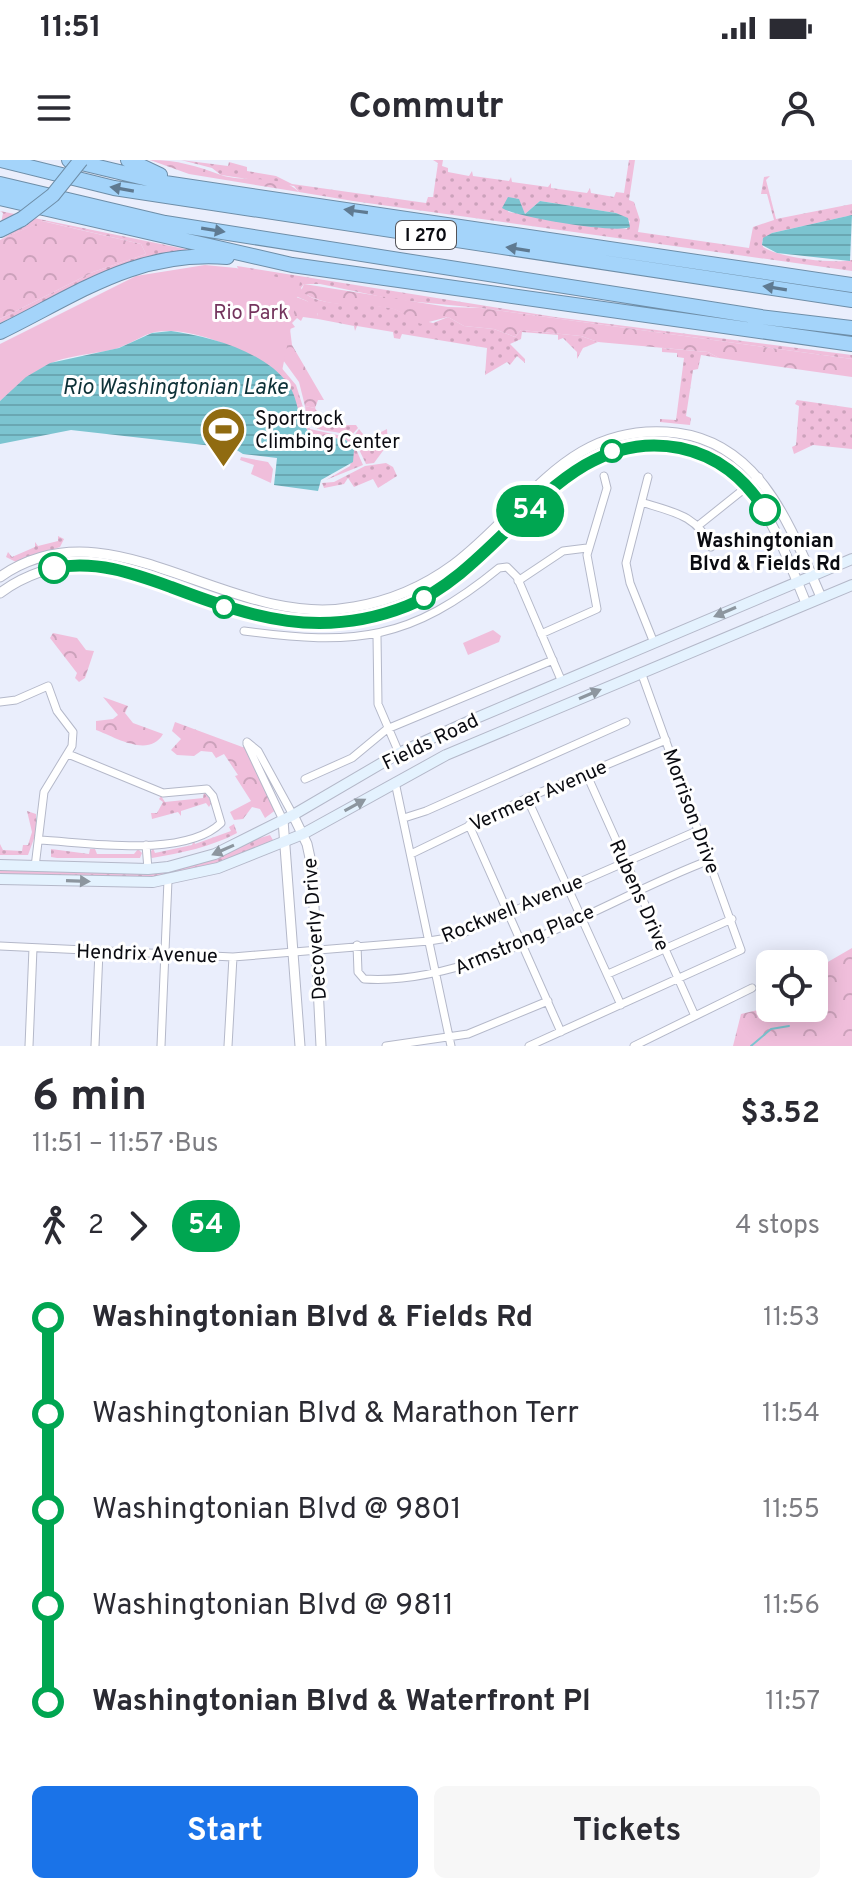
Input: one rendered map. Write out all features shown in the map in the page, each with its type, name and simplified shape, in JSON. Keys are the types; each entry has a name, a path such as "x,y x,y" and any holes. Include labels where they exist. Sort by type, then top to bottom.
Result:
{"highway":[{"name":"I 270","path":"1,160 114,188 852,300"},
{"name":"I 270","path":"69,160 202,189 852,284"},
{"path":"0,230 22,219 53,195 81,160"},
{"path":"128,160 202,189"},
{"name":"I 270","path":"0,184 165,223 761,317 852,328"},
{"path":"0,198 275,261 420,285 852,344"},
{"path":"0,332 100,280 143,264 197,256 275,261"},
{"path":"420,285 460,286 647,308 761,317"}],"main road":[{"name":"Fields Road","path":"0,865 148,869 194,861 288,818 399,753 852,559"},
{"name":"Fields Road","path":"0,879 108,883 168,880 218,868 303,834 446,755 852,585"}],"street":[{"path":"0,577 24,564 66,552 100,552 156,567 274,607 318,611 348,609 389,598 440,574 573,455 622,434 657,432 680,434 711,444 738,459 759,477 781,511 821,597"},
{"path":"0,593 29,575 67,565 115,568 268,620 318,624 394,611 444,587 485,554 581,466 624,448 649,446 675,447 713,459 748,486 771,521 806,603"},
{"path":"541,634 597,609 589,578 587,548 607,488 604,476"},
{"path":"648,477 644,503 629,543 626,563 630,583 654,643"},
{"path":"699,525 759,477"},
{"path":"544,479 553,489"},
{"path":"644,503 682,514 699,525 711,547"},
{"path":"476,544 485,554"},
{"path":"518,581 563,551 587,548"},
{"path":"66,552 67,565"},
{"path":"151,580 156,567"},
{"path":"244,631 310,639 377,636 440,611 499,568 511,569 562,682"},
{"path":"389,598 394,611"},
{"path":"240,612 244,599"},
{"path":"377,636 378,704 399,753"},
{"path":"305,779 352,758 387,729 553,660"},
{"name":"Morrison Drive","path":"641,672 741,950 679,980"},
{"path":"0,702 16,700 48,686 57,711 73,732 68,754 44,792 35,867"},
{"path":"404,818 626,722"},
{"name":"Vermeer Avenue","path":"411,854 527,798 666,740"},
{"path":"247,742 257,749 288,818 247,742"},
{"path":"39,840 78,845 146,845 182,839 219,826 221,817 210,791 202,788 163,793 68,754"},
{"name":"Rubens Drive","path":"586,773 695,1016"},
{"path":"395,782 450,1042"},
{"path":"527,798 621,1005"},
{"name":"Decoverly Drive","path":"288,818 303,834 312,867 321,1046"},
{"name":"Decoverly Drive","path":"288,818 286,841 300,1046"},
{"path":"469,825 561,1032"},
{"name":"Rockwell Avenue","path":"317,949 454,937 699,830"},
{"path":"146,845 148,869"},
{"name":"Armstrong Place","path":"357,945 358,972 364,979 436,974 521,942 710,860"},
{"path":"161,1046 168,880"},
{"path":"608,974 732,919"},
{"name":"Hendrix Avenue","path":"0,946 233,957 317,949"},
{"path":"29,1046 33,948"},
{"path":"95,1046 99,951"},
{"path":"228,1046 233,957"},
{"path":"529,1046 679,980"},
{"path":"634,1046 752,988"},
{"path":"386,1046 450,1042 548,1001"}],"green space":[{"path":"150,160 187,164 230,177 282,182 299,192 189,174"},
{"path":"181,160 228,166 229,162 247,167 247,171 276,176 292,184 426,203 428,197 433,197 438,163 433,160 443,160 442,166 448,168 448,172 469,176 472,171 473,176 509,181 511,177 512,182 548,187 551,183 551,188 587,193 590,188 591,193 614,197 616,192 624,193 629,160 635,160 629,200 634,202 640,220 638,232 749,248 753,227 774,220 767,194 761,194 764,177 770,176 766,180 776,219 852,204 852,215 772,233 762,241 763,247 806,259 852,260 852,271 353,201 299,192 294,186 221,175 212,168","holes":["517,198 525,214 540,201 616,213 630,221 627,229 508,212"]},
{"path":"0,211 190,250 124,264 0,323 0,319 93,272 146,254 141,244 43,221 0,240 27,224 1,223 3,213"},
{"path":"42,221 141,244 146,254 93,272 0,319 0,240"},
{"name":"Rio Park","path":"205,265 236,268 300,282 281,376 255,358 222,343 187,333 155,332 115,349 48,365 0,401 0,344 136,276"},
{"path":"237,266 555,317 852,355 852,359 480,308 397,300 320,284 304,284 301,288 318,300 386,307 433,323 448,317 464,326 494,329 515,337 521,330 581,336 598,342 583,348 577,359 577,352 563,338 558,340 558,335 522,332 521,339 510,344 525,359 525,363 517,356 510,365 507,362 485,375 487,348 402,334 400,339 394,338 393,332 357,326 355,331 354,326 318,319 318,314 307,301 240,272"},
{"path":"304,284 448,307 480,308 852,359 852,377 719,358 708,352 598,342 581,336 521,330 515,337 494,329 464,326 448,317 421,324 393,309 322,301 301,291"},
{"path":"296,297 312,304 318,314 318,319 303,317 301,321 297,318 292,323 295,327 290,329 292,345 324,400 318,400 315,408 305,406 299,382 283,360"},
{"path":"662,348 708,352 719,358 701,355 698,369 693,370 686,416 691,418 690,425 660,422 660,419 676,420 684,358 677,357 677,353 662,352"},
{"path":"274,359 296,385 310,429 351,438 363,465 326,480 350,466 354,450 346,440 311,435 297,415 294,398 12,385"},
{"path":"797,400 852,408 852,449 813,445 794,454"},
{"path":"305,406 315,408 325,425 356,425 358,428 351,436 321,430 310,423"},
{"path":"359,429 367,439 387,429 388,444 374,463 366,464 353,437"},
{"path":"638,437 683,440 709,448 747,471 744,473 701,447 643,442"},
{"path":"241,457 268,462 273,469 271,483 251,474 254,465 240,460"},
{"path":"386,463 393,467 397,476 378,488 373,479 354,487 348,478 344,484 324,488 322,483 334,482 365,466"},
{"path":"58,536 64,539 60,547 16,562 6,557 8,552 12,557 35,547 35,542 38,546 58,541"},
{"path":"380,605 380,609 330,618 255,612 260,607 319,614"},
{"path":"493,630 501,636 499,642 468,655 463,643"},
{"path":"53,633 77,638 86,650 94,651 85,678 79,682 75,678 77,673 50,638"},
{"path":"103,697 128,706 125,713 133,723 163,734 149,745 140,745 96,730 96,721 113,719 118,715"},
{"path":"175,722 245,748 277,809 265,818 260,809 252,807 243,819 234,820 230,812 251,801 235,776 238,775 224,754 216,758 212,752 201,751 194,756 177,755 171,750 181,739 172,731"},
{"path":"204,792 212,802 209,807 206,803 181,811 181,816 178,812 152,819 151,813 157,813 163,802 159,799 161,796 165,802 203,798"},
{"path":"27,811 36,814 36,833 28,855 0,855 0,844 3,850 22,851 23,845 28,845 32,832"},
{"path":"234,824 237,833 217,842 163,856 152,858 149,855 153,848 155,853 192,845 194,840 195,844 231,831 229,827"},
{"path":"270,835 273,840 267,845 207,867 144,879 0,875 0,869 143,873"},
{"path":"51,849 89,854 90,849 95,849 97,854 134,854 138,849 142,853 140,858 57,858 51,857"},
{"path":"852,948 852,1046 733,1046 741,1014 756,1010 756,1022 828,1022 828,962"}],"water":[{"path":"508,197 519,199 525,214 540,201 616,213 628,218 630,227 621,229 566,224 526,216 502,208"},
{"path":"852,215 850,261 777,253 762,245 763,238 772,233"},
{"name":"Rio Washingtonian Lake","path":"171,331 218,341 265,362 288,384 302,421 311,434 346,440 354,450 353,462 321,480 318,491 274,485 277,458 243,454 227,444 213,446 71,430 0,444 0,401 26,377 50,363 119,348 152,333"}],"waterway":[{"path":"751,1046 771,1029 789,1026"}],"bus line":[{"name":"54","path":"54,568 96,565 115,568 254,617 288,622 339,623 394,611 444,587 476,563 565,478 581,466 616,450 635,446 675,447 709,457 735,473 765,510"}],"place":[{"name":"Sportrock Climbing Center","path":"224,469"},
{"name":"Washingtonian Blvd & Fields Rd","path":"765,510"}]}
